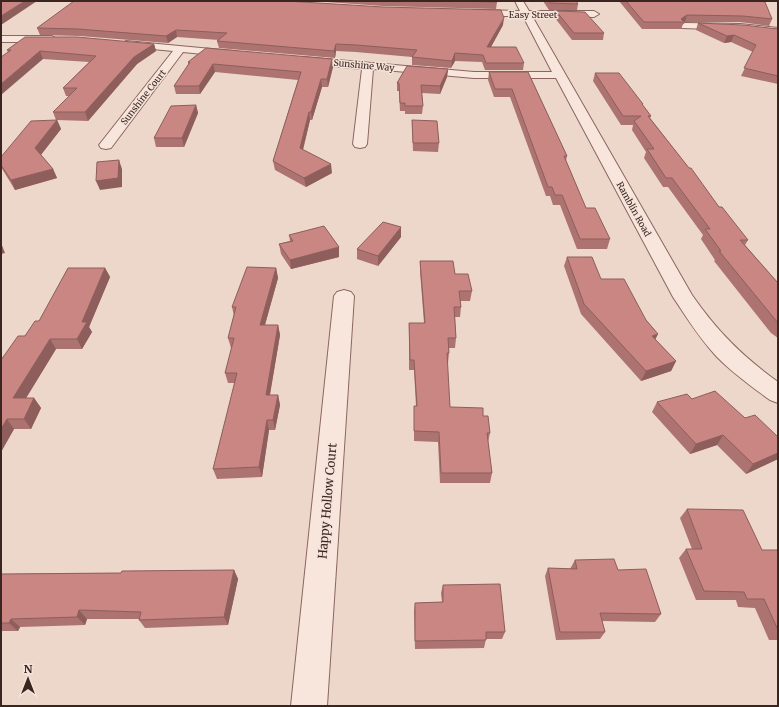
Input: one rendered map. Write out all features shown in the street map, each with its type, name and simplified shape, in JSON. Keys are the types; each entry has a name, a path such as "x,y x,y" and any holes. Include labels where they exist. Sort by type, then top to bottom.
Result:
{"street":[{"name":"Easy Street","path":"466,13 522,8 594,14"},
{"name":"Ramblin Road","path":"522,8 683,297 705,329 726,352 755,377 778,394"},
{"path":"685,26 740,27 778,31"},
{"path":"1,46 6,39 64,39"},
{"path":"119,44 243,54"},
{"name":"Sunshine Court","path":"106,145 180,49"},
{"name":"Sunshine Way","path":"290,58 474,75 560,76"},
{"path":"360,144 368,65"},
{"name":"Happy Hollow Court","path":"309,706 344,296"}],"building":[{"path":"1,1 25,1 1,16"},
{"path":"74,1 286,1 383,7 501,10 504,18 487,47 516,47 524,63 486,63 483,55 455,53 452,61 412,57 417,50 356,45 336,44 334,51 217,41 227,33 176,30 166,36 78,29 37,28"},
{"path":"449,1 496,1 497,2"},
{"path":"549,1 576,1 578,4 550,3"},
{"path":"626,1 761,1 765,2 772,19 743,16 687,15 681,19 684,22 644,22"},
{"path":"556,11 585,12 604,33 574,33"},
{"path":"698,23 743,25 778,29 778,76 744,68 756,45 734,35 727,36"},
{"path":"25,37 77,37 154,44 134,57 85,112 53,112 77,88 63,88 96,56 40,51 1,84 1,57 11,50 7,50"},
{"path":"206,48 332,59 327,79 321,79 311,112 309,112 300,148 331,164 304,178 273,161 301,72 213,64 199,86 174,86 190,62 188,62"},
{"path":"407,66 448,69 440,86 421,85 423,106 405,106 405,103 400,103 399,83 397,83"},
{"path":"489,72 528,72 567,156 564,156 586,208 595,208 610,239 580,239 562,195 555,195 552,187 548,187 512,89 495,89"},
{"path":"595,73 619,73 651,116 648,116 689,168 691,168 719,207 722,207 748,240 740,240 778,283 778,323 719,251 721,251 705,229 710,229 672,178 666,178 647,149 654,149 634,121 641,116 623,116"},
{"path":"196,105 182,138 154,138 171,106"},
{"path":"57,120 35,148 53,169 11,180 1,165 1,157 31,121"},
{"path":"412,120 437,121 439,143 413,143"},
{"path":"119,160 118,178 96,181 97,162"},
{"path":"383,222 401,227 378,256 357,249"},
{"path":"324,226 339,247 290,260 279,244 293,241 289,235"},
{"path":"567,257 592,257 601,279 624,279 646,320 658,334 652,336 676,361 646,371 584,304"},
{"path":"420,261 453,261 455,274 468,274 472,291 459,291 461,307 454,307 456,338 448,338 449,353 447,353 450,407 483,408 483,416 488,416 490,433 487,433 492,473 441,473 439,432 414,431 414,406 417,406 414,360 410,360 409,323 425,323"},
{"path":"247,267 276,268 260,325 278,325 266,395 278,395 273,420 267,420 259,467 213,469 237,373 225,373 234,338 228,338 236,307 232,307"},
{"path":"68,268 105,268 82,322 87,322 77,339 50,339 13,398 34,398 24,419 7,419 1,429 1,360 18,336 25,336 35,321 39,321"},
{"path":"715,391 745,418 755,415 778,437 778,453 753,464 723,435 696,444 657,402 687,394 692,399"},
{"path":"687,509 743,510 762,550 778,550 778,630 764,599 747,599 744,592 704,591 686,549 702,549"},
{"path":"614,559 618,570 646,569 661,614 600,613 605,632 560,632 548,568 577,569 575,560"},
{"path":"234,570 224,617 139,620 141,612 79,610 77,617 11,619 9,623 1,623 1,574"},
{"path":"500,584 505,632 486,632 486,640 415,641 415,603 443,602 443,585"}]}
